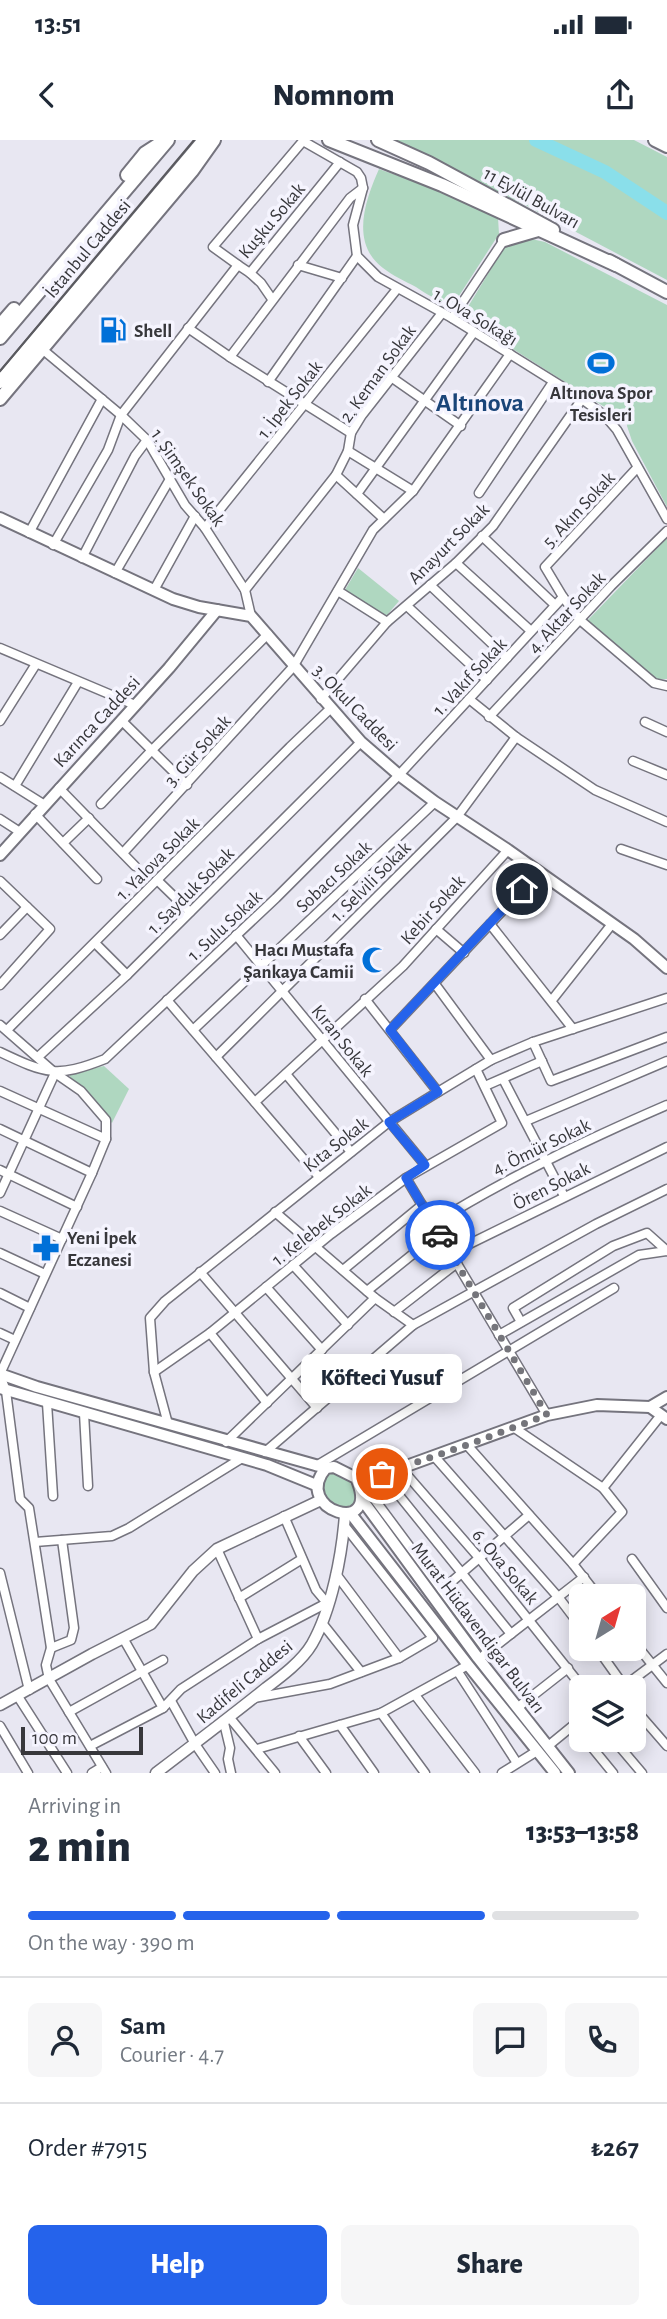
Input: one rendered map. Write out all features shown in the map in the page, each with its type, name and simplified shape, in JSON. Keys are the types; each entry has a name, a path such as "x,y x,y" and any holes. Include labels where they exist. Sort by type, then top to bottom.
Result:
{"main road":[{"path":"0,325 145,153 167,140"},
{"name":"İstanbul Caddesi","path":"0,338 167,140"},
{"name":"İstanbul Caddesi","path":"0,382 204,140"},
{"path":"0,399 214,140"},
{"path":"329,140 442,185 616,265"},
{"name":"11 Eylül Bulvarı","path":"378,140 429,163 667,292"},
{"path":"655,140 667,146"},
{"path":"504,214 507,229 504,240"},
{"path":"504,240 538,230"},
{"path":"0,518 154,590 198,607 251,616"},
{"name":"Karınca Caddesi","path":"0,855 217,610"},
{"name":"3. Okul Caddesi","path":"251,616 361,742 435,802 634,939 667,968"},
{"path":"0,1374 226,1442 321,1467 334,1467 359,1478 401,1468 547,1415 597,1405 650,1407 667,1397"},
{"path":"3,1389 267,1465 316,1485"},
{"path":"650,1407 664,1417"},
{"path":"321,1467 316,1485 321,1500 347,1518 363,1501 359,1478"},
{"name":"Murat Hüdavendigar Bulvarı","path":"363,1501 483,1655 555,1773"},
{"name":"Murat Hüdavendigar Bulvarı","path":"347,1518 463,1669 569,1773"}],"street":[{"path":"238,265 213,247 303,141 357,172 363,188 353,225 357,256 268,382"},
{"name":"Kuşku Sokak","path":"53,545 108,450 121,415 238,265 250,273 340,162"},
{"path":"230,356 350,198 363,188"},
{"path":"452,318 504,240"},
{"name":"1. Ova Sokağı","path":"357,256 378,277 452,318 582,399 611,423 667,519"},
{"path":"298,265 342,278"},
{"path":"250,273 272,299"},
{"name":"1. İpek Sokak","path":"205,528 397,289"},
{"name":"2. Keman Sokak","path":"245,590 336,475 348,451 351,433 362,415 442,313"},
{"path":"188,328 351,433"},
{"path":"357,494 474,332"},
{"name":"1. Şimşek Sokak","path":"42,349 147,440 185,505 205,528 245,590 251,616"},
{"name":"3. Gür Sokak","path":"123,853 293,667 373,530 413,491 510,354"},
{"path":"391,377 461,426"},
{"name":"Anayurt Sokak","path":"479,493 553,382"},
{"path":"29,533 102,399"},
{"name":"Anayurt Sokak","path":"321,699 387,622 456,563 493,526 582,399"},
{"path":"82,558 135,456 147,440"},
{"path":"348,451 413,491"},
{"name":"5. Akın Sokak","path":"637,468 545,567 580,620 654,683 667,686"},
{"path":"336,475 384,519"},
{"path":"115,573 170,479"},
{"path":"154,590 195,516"},
{"name":"4. Aktar Sokak","path":"489,717 667,531"},
{"path":"482,536 555,605"},
{"path":"456,563 531,631"},
{"path":"430,585 507,658"},
{"path":"338,591 387,622"},
{"name":"1. Vakıf Sokak","path":"400,775 563,597"},
{"path":"407,606 487,680"},
{"path":"101,804 268,634"},
{"path":"0,648 135,705"},
{"path":"0,722 36,664"},
{"path":"15,786 78,682"},
{"path":"469,699 516,737 595,790 667,821"},
{"name":"1. Yalova Sokak","path":"3,1027 95,943 330,709"},
{"path":"121,720 187,785"},
{"path":"645,722 667,732"},
{"name":"1. Selvili Sokak","path":"216,1057 457,817 516,737"},
{"name":"1. Sayduk Sokak","path":"38,1057 127,975 361,742"},
{"path":"633,761 667,775"},
{"name":"1. Sulu Sokak","path":"55,1073 81,1069 105,1059 400,775"},
{"path":"0,777 43,804"},
{"path":"59,788 135,866"},
{"name":"Sobacı Sokak","path":"193,1030 435,802"},
{"path":"35,814 97,878"},
{"path":"63,843 89,818"},
{"path":"0,819 20,832"},
{"path":"621,849 667,866"},
{"name":"Kebir Sokak","path":"255,1102 403,966 508,850"},
{"path":"390,1030 539,872"},
{"path":"158,880 190,912"},
{"path":"0,881 50,929 0,985"},
{"path":"0,935 27,907"},
{"path":"552,1000 612,924"},
{"path":"490,925 573,1029"},
{"path":"436,929 464,953"},
{"name":"Kıran Sokak","path":"236,935 425,1165"},
{"path":"95,943 127,975"},
{"path":"435,984 491,1060"},
{"name":"Kıta Sokak","path":"168,1424 154,1372 150,1318 165,1301 389,1122 476,1069 533,1042 667,998"},
{"path":"365,999 438,1092"},
{"path":"167,1000 319,1177"},
{"path":"3,1027 55,1073 80,1091 106,1120 106,1139 0,1374 20,1499 29,1508 35,1542 51,1648 46,1665 49,1679 104,1770 92,1773"},
{"path":"533,1042 551,1081 667,1037"},
{"path":"0,1052 55,1073"},
{"path":"485,1086 542,1061"},
{"path":"526,1121 667,1061"},
{"name":"1. Kelebek Sokak","path":"154,1372 210,1333 406,1178 502,1123 476,1069"},
{"path":"0,1193 4,1172 24,1141 55,1073"},
{"path":"286,1074 351,1152"},
{"path":"503,1079 564,1196"},
{"path":"0,1091 106,1139"},
{"name":"4. Ömür Sokak","path":"433,1224 491,1188 581,1142 667,1105"},
{"path":"0,1129 92,1172"},
{"name":"Ören Sokak","path":"451,1253 667,1147"},
{"path":"4,1172 77,1207"},
{"path":"406,1178 547,1415"},
{"path":"265,1452 412,1325 596,1224 667,1189"},
{"path":"343,1270 422,1205"},
{"path":"0,1211 62,1239"},
{"path":"275,1212 375,1298 412,1325"},
{"path":"367,1291 439,1233"},
{"path":"521,1322 513,1308 613,1246 648,1233 667,1251"},
{"path":"499,1335 639,1255 667,1251"},
{"path":"0,1253 45,1274"},
{"path":"394,1312 457,1263"},
{"path":"293,1265 348,1325"},
{"path":"200,1272 317,1408"},
{"path":"266,1287 321,1350"},
{"path":"321,1467 614,1288"},
{"path":"0,1293 30,1308"},
{"path":"226,1442 375,1298"},
{"path":"210,1333 267,1403"},
{"path":"0,1334 15,1340"},
{"path":"47,1403 53,1496"},
{"path":"84,1413 88,1486"},
{"path":"603,1488 664,1417"},
{"path":"513,1427 603,1488 622,1512 573,1564"},
{"path":"467,1445 589,1584"},
{"path":"434,1456 569,1611"},
{"path":"35,1542 112,1536 242,1458"},
{"name":"6. Ova Sokak","path":"401,1468 531,1620 573,1675"},
{"path":"382,1474 511,1634"},
{"path":"359,1478 442,1590 483,1655 584,1577"},
{"path":"0,1705 151,1624 193,1571 217,1549 321,1500"},
{"path":"442,1590 506,1537 528,1515"},
{"path":"89,1746 163,1708 181,1689 258,1639 327,1603 316,1590 284,1516"},
{"path":"254,1698 330,1684 399,1658 433,1638 347,1518"},
{"name":"Kadifeli Caddesi","path":"163,1771 288,1670 311,1646 322,1623 336,1574 347,1518"},
{"path":"51,1648 71,1640 74,1628 62,1540"},
{"path":"217,1549 258,1639"},
{"path":"239,1598 302,1559"},
{"path":"632,1559 667,1608"},
{"path":"0,1573 29,1689"},
{"path":"336,1574 399,1658"},
{"path":"322,1623 361,1672"},
{"path":"123,1637 163,1708"},
{"path":"639,1675 667,1654"},
{"path":"646,1658 667,1683"},
{"path":"69,1712 163,1660"},
{"path":"517,1708 568,1668"},
{"path":"257,1749 381,1713 463,1669 517,1763"},
{"path":"17,1695 67,1773"},
{"path":"415,1695 475,1773"},
{"path":"171,1701 215,1773"},
{"path":"381,1713 421,1771"},
{"path":"227,1720 257,1749 275,1773"},
{"path":"227,1720 231,1773"},
{"path":"646,1722 667,1746"},
{"path":"340,1725 374,1773"},
{"path":"0,1726 28,1773"},
{"path":"502,1773 542,1749 569,1728"},
{"path":"299,1736 326,1773"},
{"path":"595,1752 612,1773"},
{"path":"624,1752 642,1773"}],"green space":[{"path":"392,140 634,140 667,157 667,280 523,204"},
{"path":"379,169 459,197 498,218 499,234 455,302 445,302 430,296 387,271 373,258 366,246 363,221 365,208"},
{"name":"Altınova Spor Tesisleri","path":"527,238 545,242 667,305 667,507 632,441 627,426 629,415 603,406 463,315 503,249 511,241"},
{"path":"667,538 667,679 654,679 585,623"},
{"path":"358,568 399,601 387,615 345,590"},
{"path":"104,1066 129,1089 112,1123 70,1077 70,1074"},
{"path":"333,1473 343,1476 352,1486 357,1500 353,1504 340,1507 324,1496 324,1482"}],"waterway":[{"path":"536,140 605,172 667,213"}],"tram line":[{"path":"0,371 194,140"}],"way so far":[{"path":"382,1474 547,1415 440,1235"}],"place":[{"name":"Shell","path":"113,330"},
{"name":"Altınova Spor Tesisleri","path":"601,363"},
{"name":"Hacı Mustafa Şankaya Camii","path":"375,960"},
{"name":"Yeni İpek Eczanesi","path":"46,1248"},
{"name":"Köfteci Yusuf","path":"382,1474"}],"district":[{"name":"Altınova","path":"480,402"}],"route":[{"path":"440,1235 406,1178 425,1165 389,1122 438,1092 390,1030 522,889"}]}
